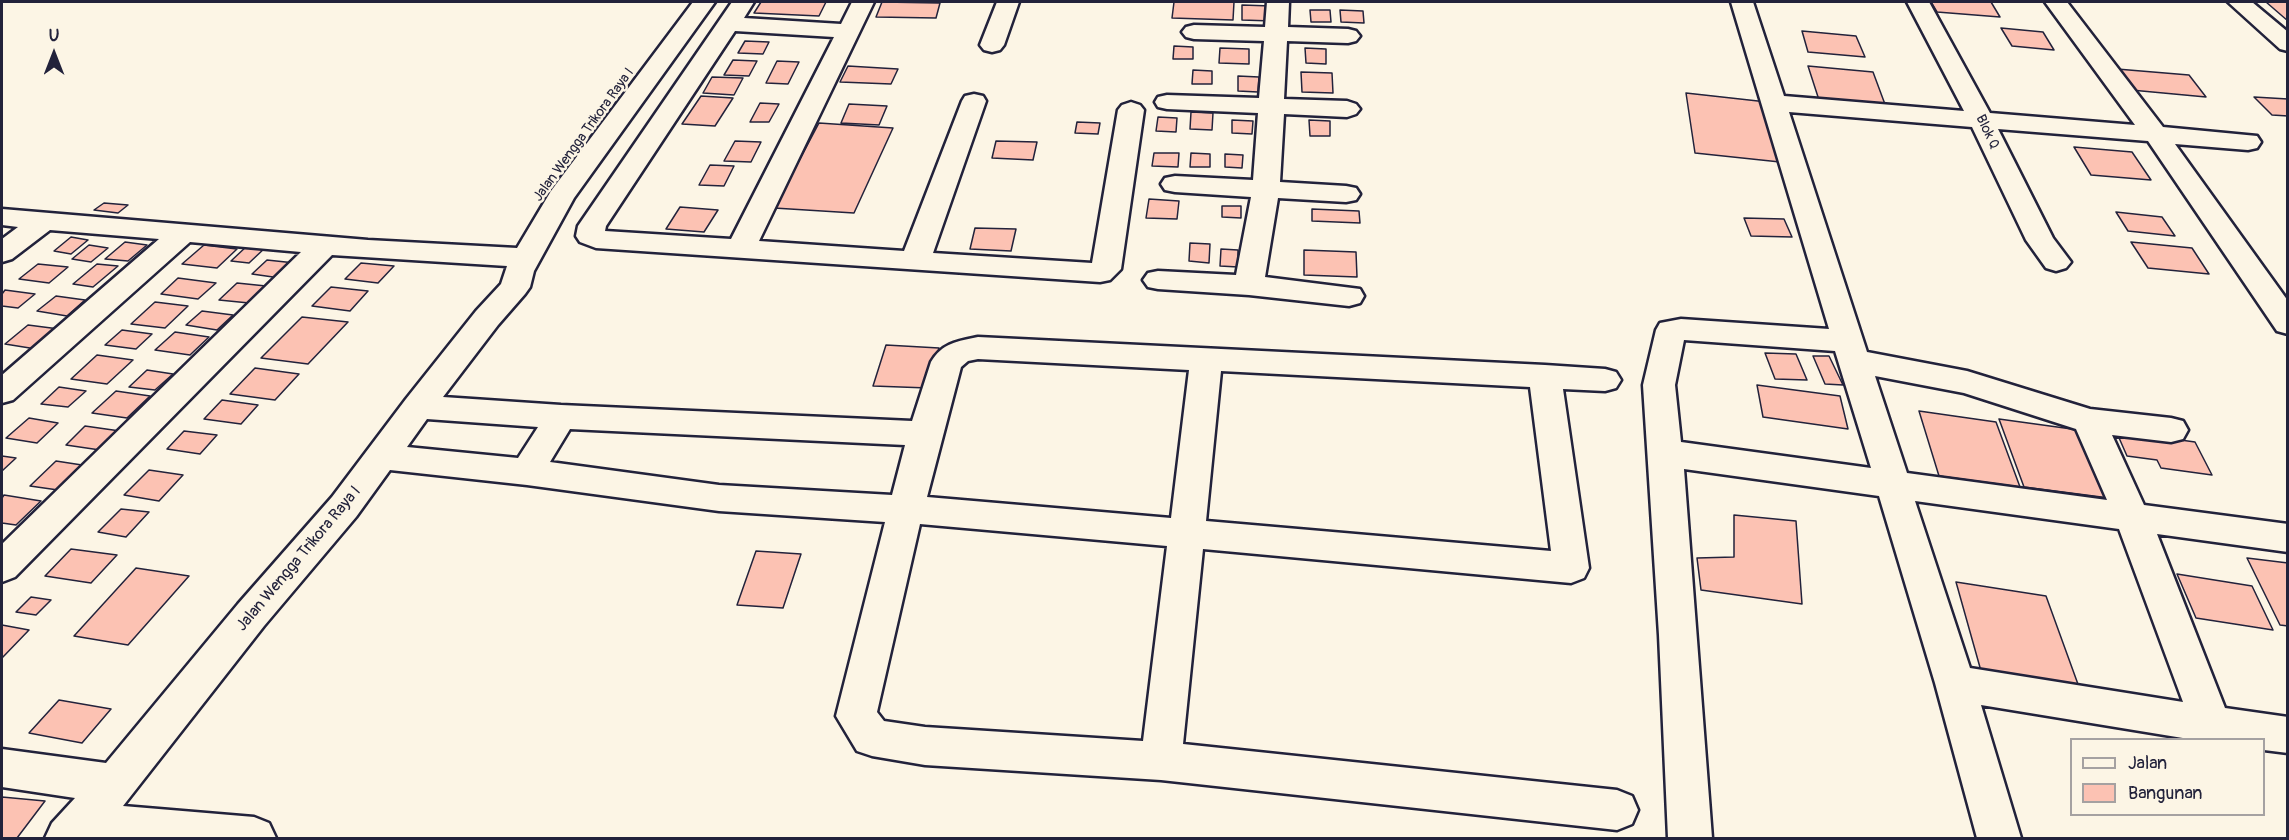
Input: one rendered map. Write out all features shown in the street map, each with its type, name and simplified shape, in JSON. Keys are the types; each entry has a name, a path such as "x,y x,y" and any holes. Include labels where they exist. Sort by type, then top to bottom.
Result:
{"street":[{"name":"Jalan Wengga Trikora Raya I","path":"73,831 115,784 251,615 344,507 418,407 487,318 515,286 517,262 509,241 541,190 685,2"},
{"name":"Jalan Wengga Trikora Raya I","path":"517,262 561,197 704,2"},
{"path":"743,2 592,226 590,236 596,239 740,250 1103,271 1106,269 1131,110"},
{"path":"740,250 847,30 863,2"},
{"path":"992,45 1008,2"},
{"path":"1249,285 1266,190 1278,2"},
{"path":"1743,2 1955,683 1999,838"},
{"name":"Blok Q","path":"1918,2 1981,120 2040,240 2056,262"},
{"path":"2055,2 2156,135 2288,324"},
{"path":"2239,2 2288,44"},
{"path":"727,24 847,30"},
{"path":"1194,32 1348,36"},
{"path":"915,261 974,102"},
{"path":"1167,102 1347,109"},
{"path":"1774,103 2248,142"},
{"path":"1175,184 1346,194"},
{"path":"2,217 517,262"},
{"path":"2,253 43,221"},
{"path":"2,392 182,234"},
{"path":"2,567 326,244"},
{"path":"1158,280 1249,285 1349,296"},
{"path":"1690,838 1668,496 1669,479 1659,385 1671,330 1682,329 1852,351 1967,382 2089,421 2171,430"},
{"path":"1605,380 978,348 958,352 947,362 925,434 856,716 872,738 925,746 1161,761 1617,810"},
{"path":"1161,761 1206,360"},
{"path":"381,457 528,472 719,498 908,509 1571,568 1545,376"},
{"path":"418,407 561,417 925,434"},
{"path":"528,472 561,417"},
{"path":"2089,421 2132,516 2211,723"},
{"path":"1665,449 1684,456 2288,538"},
{"path":"1955,683 2288,735"},
{"path":"2,768 115,784"},
{"path":"73,831 254,838"}],"building":[{"path":"761,2 826,2 819,16 754,13"},
{"path":"882,2 940,3 936,18 876,17"},
{"path":"1174,2 1234,2 1233,20 1172,18"},
{"path":"1931,2 1991,2 2000,17 1937,12"},
{"path":"2266,2 2288,2 2288,21"},
{"path":"1242,5 1271,6 1272,21 1242,20"},
{"path":"1310,10 1330,10 1331,22 1311,22"},
{"path":"1340,10 1363,11 1364,23 1341,22"},
{"path":"2001,28 2043,32 2054,50 2012,46"},
{"path":"1802,31 1856,36 1865,57 1808,52"},
{"path":"745,41 769,42 763,54 738,53"},
{"path":"1174,46 1193,47 1193,59 1173,59"},
{"path":"1220,48 1249,49 1249,64 1219,63"},
{"path":"1305,48 1326,49 1326,64 1306,63"},
{"path":"733,60 757,61 749,76 724,75"},
{"path":"777,61 799,62 788,84 766,83"},
{"path":"848,66 898,69 891,84 840,82"},
{"path":"1808,66 1873,72 1886,107 1819,100"},
{"path":"2117,69 2189,75 2206,97 2131,90"},
{"path":"1193,70 1212,71 1212,84 1192,84"},
{"path":"1301,72 1332,73 1333,93 1302,92"},
{"path":"1238,76 1259,77 1258,92 1238,91"},
{"path":"712,77 743,78 734,95 703,93"},
{"path":"1686,93 1767,102 1780,162 1695,153"},
{"path":"701,96 733,98 715,126 682,124"},
{"path":"2254,97 2288,99 2288,116 2272,115"},
{"path":"760,103 779,104 769,122 750,122"},
{"path":"849,104 887,106 879,125 841,123"},
{"path":"1191,112 1213,113 1212,130 1190,129"},
{"path":"1158,117 1177,118 1176,132 1156,131"},
{"path":"1232,120 1253,121 1252,134 1232,133"},
{"path":"1309,120 1330,121 1330,136 1310,136"},
{"path":"1077,122 1100,123 1098,134 1075,133"},
{"path":"819,123 893,128 854,213 774,208"},
{"path":"735,141 761,142 751,162 724,161"},
{"path":"996,141 1037,142 1033,160 992,158"},
{"path":"2074,147 2132,152 2151,180 2091,175"},
{"path":"1154,153 1179,153 1178,167 1152,166"},
{"path":"1191,153 1210,154 1210,167 1190,167"},
{"path":"1225,154 1243,155 1242,168 1225,167"},
{"path":"710,165 734,166 724,186 699,185"},
{"path":"1149,199 1179,201 1177,219 1146,218"},
{"path":"104,203 128,205 118,213 94,210"},
{"path":"1222,206 1241,206 1241,218 1222,217"},
{"path":"680,207 718,210 704,232 666,229"},
{"path":"1312,209 1359,211 1360,223 1312,221"},
{"path":"2116,212 2162,217 2175,236 2128,231"},
{"path":"1744,218 1784,219 1792,237 1751,236"},
{"path":"975,228 1016,229 1011,251 970,249"},
{"path":"71,237 88,240 71,254 54,251"},
{"path":"125,242 147,245 128,261 105,259"},
{"path":"2131,242 2192,248 2209,274 2148,268"},
{"path":"1190,243 1210,244 1209,263 1189,261"},
{"path":"89,245 108,248 91,262 72,259"},
{"path":"204,245 237,249 217,268 182,264"},
{"path":"248,245 266,247 249,263 231,261"},
{"path":"1221,249 1238,250 1238,267 1220,266"},
{"path":"1304,250 1356,252 1357,277 1304,275"},
{"path":"267,260 295,263 280,278 252,274"},
{"path":"361,263 394,266 378,283 345,279"},
{"path":"38,264 68,267 49,283 19,279"},
{"path":"97,264 118,266 93,287 73,284"},
{"path":"178,278 216,283 198,299 161,294"},
{"path":"237,283 266,286 249,303 219,300"},
{"path":"331,287 368,291 350,311 312,306"},
{"path":"5,290 35,294 18,308 2,306 2,294"},
{"path":"56,296 85,300 67,316 37,311"},
{"path":"155,302 188,306 165,328 131,324"},
{"path":"202,311 233,315 217,330 186,325"},
{"path":"302,317 348,322 308,364 261,358"},
{"path":"28,325 59,329 36,349 5,344"},
{"path":"122,330 152,334 136,349 105,345"},
{"path":"175,332 209,337 190,355 155,350"},
{"path":"886,345 939,348 928,388 873,386"},
{"path":"1765,353 1796,354 1807,380 1775,379"},
{"path":"97,355 133,360 107,384 71,379"},
{"path":"1813,356 1829,356 1843,385 1825,384"},
{"path":"255,368 299,374 275,400 230,394"},
{"path":"147,370 173,374 155,390 129,387"},
{"path":"1757,385 1840,396 1848,429 1763,417"},
{"path":"59,387 86,391 68,407 41,404"},
{"path":"116,391 150,396 127,418 92,413"},
{"path":"222,400 258,405 241,424 204,419"},
{"path":"1919,411 1996,422 2020,487 1939,476"},
{"path":"29,418 58,423 37,443 6,438"},
{"path":"1999,419 2079,430 2109,498 2024,487"},
{"path":"85,426 120,431 100,450 66,445"},
{"path":"184,431 217,435 200,454 167,449"},
{"path":"2116,431 2195,442 2212,475 2161,468 2157,460 2127,456"},
{"path":"2,456 16,458 2,471"},
{"path":"56,461 82,465 58,490 30,486"},
{"path":"149,470 183,475 159,501 124,495"},
{"path":"4,495 41,501 16,525 2,523"},
{"path":"121,509 149,512 126,537 98,532"},
{"path":"1734,515 1796,521 1802,604 1701,590 1697,558 1734,557"},
{"path":"71,549 117,555 91,583 45,576"},
{"path":"756,551 801,554 783,608 737,605"},
{"path":"2247,558 2288,563 2288,626 2280,625"},
{"path":"136,568 189,576 128,645 74,636"},
{"path":"2177,574 2252,586 2273,630 2196,618"},
{"path":"1956,582 2046,596 2079,687 1981,671"},
{"path":"31,597 51,600 36,615 16,612"},
{"path":"2,625 29,630 2,658"},
{"path":"59,700 111,709 82,743 29,733"},
{"path":"2,797 45,801 17,838 2,838"}]}
